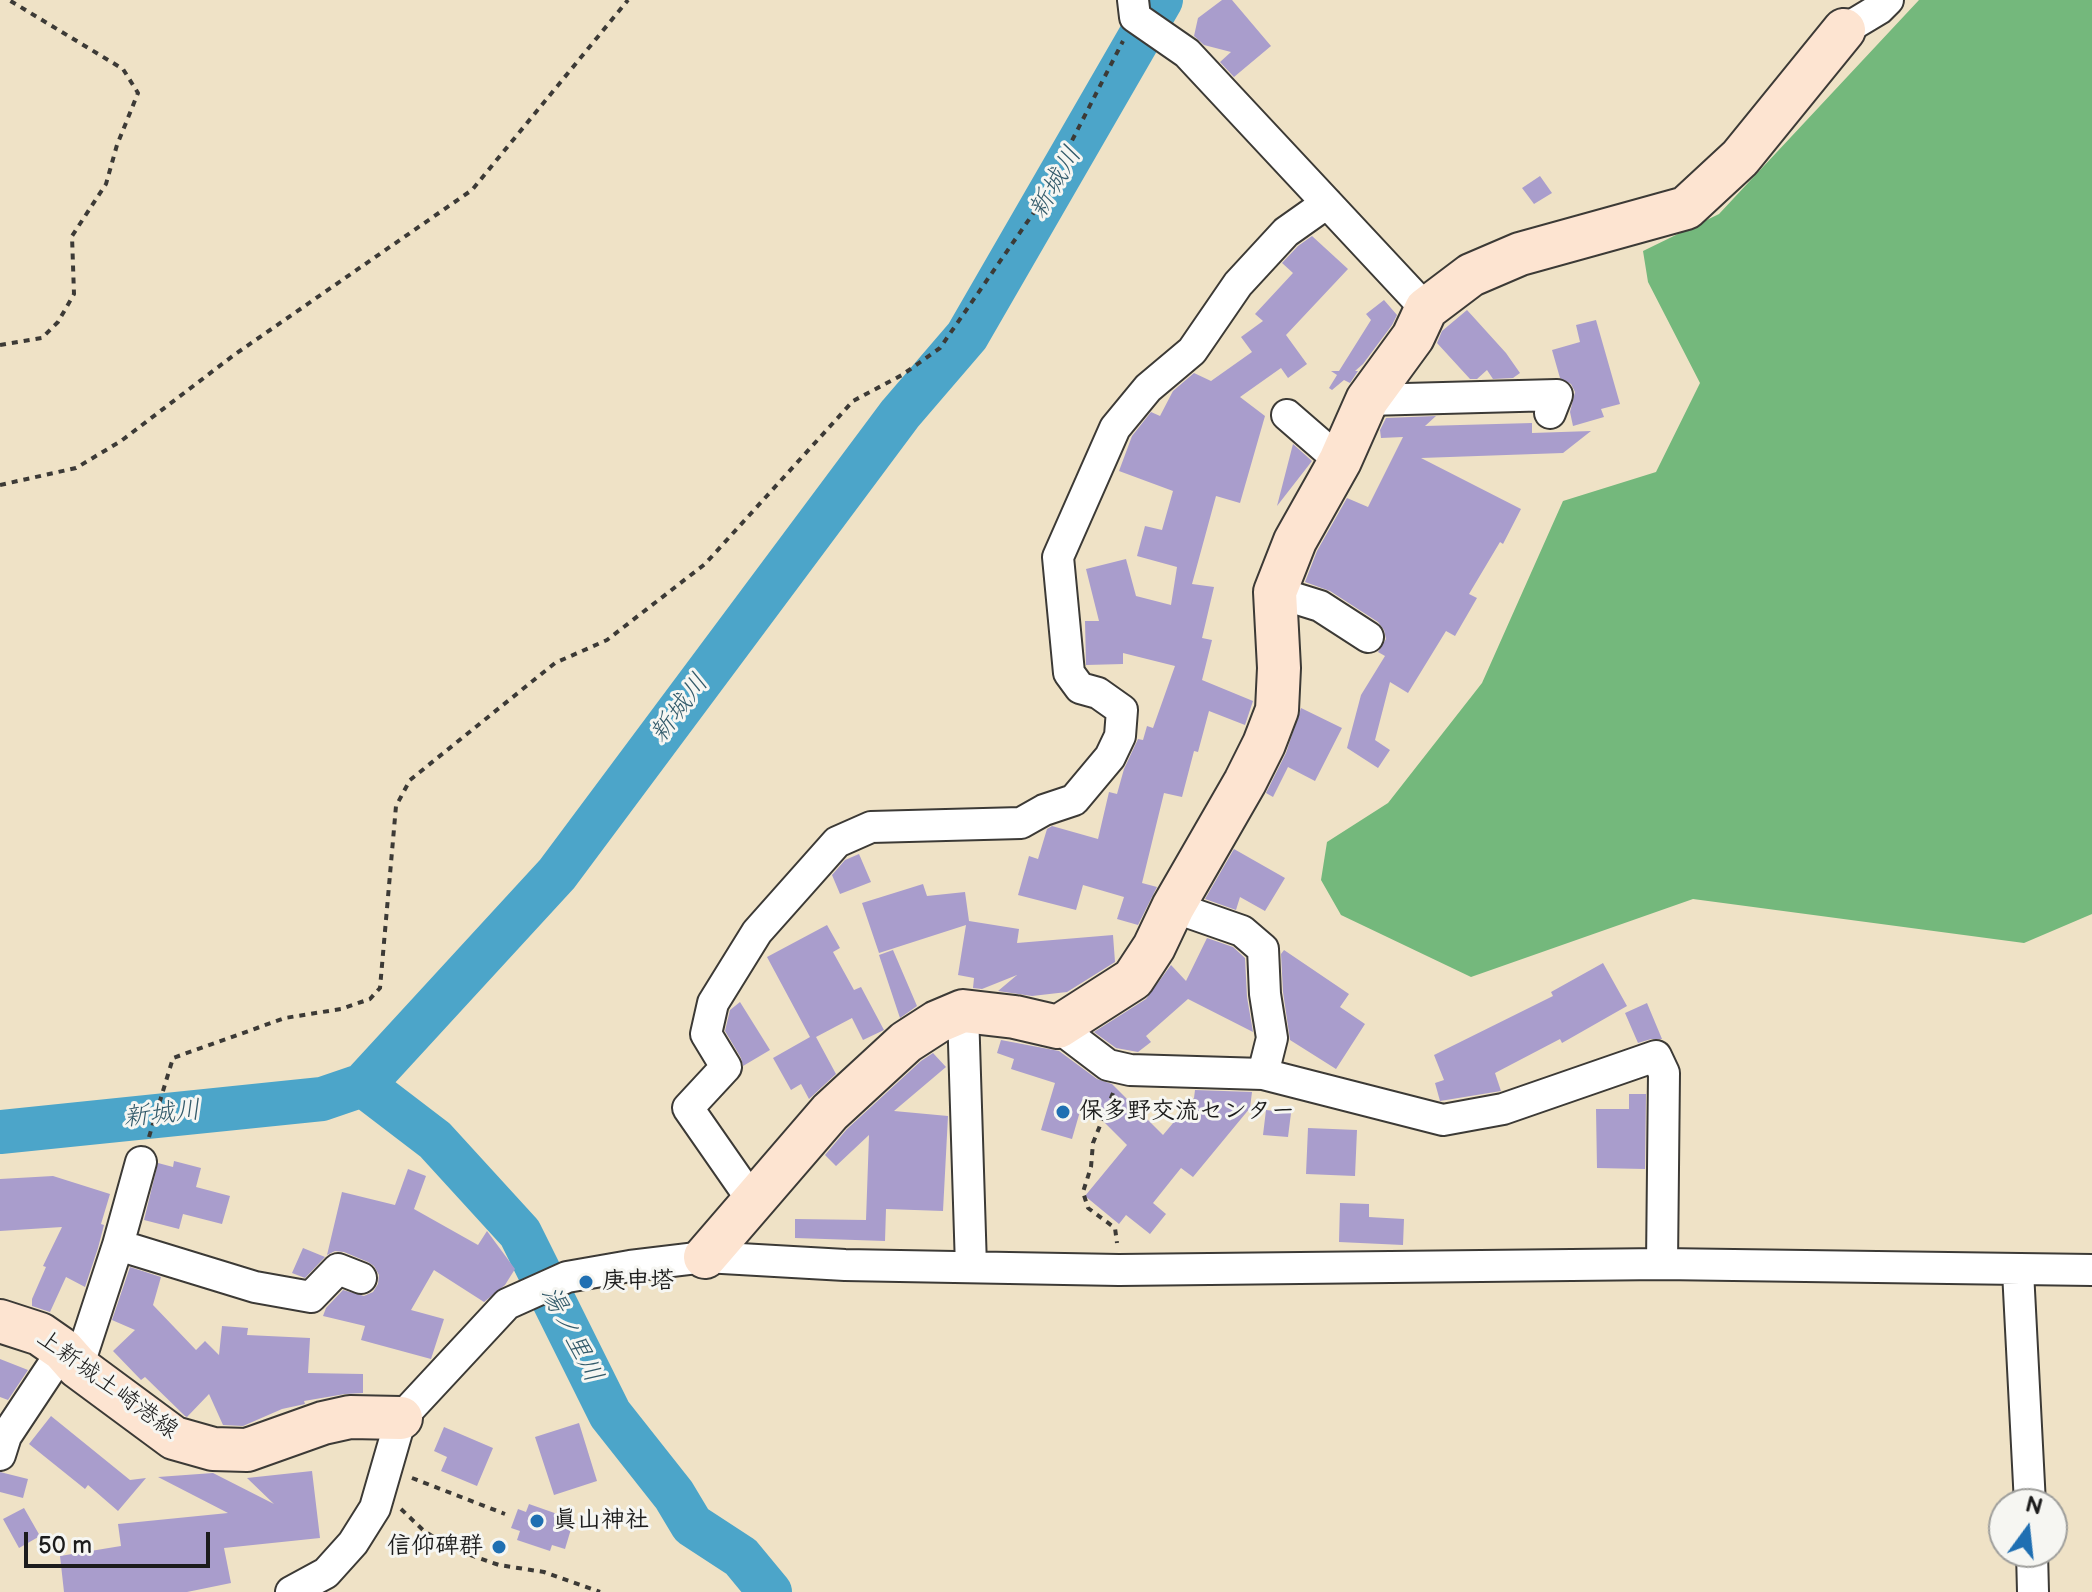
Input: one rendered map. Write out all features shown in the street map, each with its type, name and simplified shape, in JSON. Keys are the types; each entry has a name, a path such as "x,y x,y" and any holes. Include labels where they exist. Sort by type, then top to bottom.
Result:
{"street":[{"path":"1058,1027 1133,979 1154,947 1173,907 1245,782 1277,710 1279,668 1275,592 1295,541 1340,461 1367,400 1413,337 1426,309 1471,275 1520,254 1686,208 1740,158 1857,15 1879,9 1888,0"},
{"path":"1138,13 1187,53 1426,309"},
{"path":"752,1200 688,1108 726,1067 706,1034 713,1003 757,932 837,842 871,827 1021,823 1044,810 1074,800 1110,757 1120,736 1122,710 1098,693 1080,688 1069,673 1058,557 1115,428 1148,388 1192,351 1238,284 1286,232 1327,203"},
{"path":"1367,400 1557,395 1550,413"},
{"path":"1287,415 1340,461"},
{"path":"1275,592 1320,606 1368,637"},
{"path":"1173,907 1242,931 1263,949 1265,994 1272,1038 1263,1074"},
{"path":"963,1011 971,1267"},
{"path":"705,1257 830,1112 906,1042 937,1022 963,1011 1015,1017 1058,1027 1108,1065 1148,1072 1263,1074 1443,1120 1503,1109 1656,1056 1664,1073 1662,1264"},
{"path":"0,1455 6,1436 70,1359 118,1245 141,1162"},
{"path":"118,1245 255,1287 311,1297 338,1269 361,1278"},
{"path":"291,1592 326,1573 353,1543 375,1508 401,1418 507,1304 567,1277 705,1257 845,1265 1119,1270 1662,1264 2092,1270"},
{"path":"2018,1271 2029,1488"},
{"name":"上新城土崎港線","path":"0,1321 40,1334 174,1438 213,1449 247,1450 323,1423 350,1417 401,1418"},
{"path":"2032,1568 2033,1592"}],"path":[{"path":"0,345 42,338 58,322 74,294 72,236 106,184 117,145 138,93 123,69 9,0"},
{"path":"0,485 76,468 121,441 234,355 472,190 628,0"},
{"path":"141,1162 173,1058 285,1018 341,1009 370,999 380,988 396,806 410,780 555,663 607,640 705,564 853,401 902,375 940,348 1039,205 1138,13"},
{"path":"1117,1067 1115,1087 1093,1143 1091,1167 1083,1192 1088,1208 1115,1228 1119,1270"},
{"path":"385,1479 505,1514"},
{"path":"385,1479 423,1530 450,1548 499,1565 544,1572 600,1592"}],"green space":[{"path":"1919,0 2092,0 2092,914 2024,943 1693,899 1471,977 1341,915 1321,880 1327,842 1388,803 1482,683 1563,501 1656,472 1700,383 1648,282 1643,251 1719,214"}],"building":[{"path":"1222,0 1232,0 1271,46 1234,77 1220,62 1231,52 1204,45 1194,36 1198,18"},
{"path":"1540,176 1552,193 1534,204 1522,188"},
{"path":"1312,236 1348,269 1286,335 1307,364 1288,378 1281,368 1240,397 1265,416 1240,503 1216,496 1192,584 1214,587 1202,638 1212,640 1202,680 1253,701 1245,725 1209,711 1182,797 1164,793 1142,883 1157,887 1138,925 1117,919 1124,897 1083,885 1076,910 1018,895 1029,856 1038,859 1047,829 1052,826 1098,839 1109,792 1117,794 1138,739 1143,740 1147,726 1153,728 1175,666 1123,653 1123,664 1086,665 1085,621 1099,621 1086,569 1126,559 1136,596 1171,605 1177,567 1137,556 1145,526 1162,530 1173,491 1119,471 1132,436 1151,412 1160,416 1173,391 1194,373 1211,381 1252,352 1241,337 1263,321 1255,314 1293,273 1282,263"},
{"path":"1384,300 1397,315 1392,325 1355,371 1358,371 1350,383 1344,380 1332,390 1329,388 1337,375 1331,371 1339,371 1371,320 1366,314"},
{"path":"1467,310 1520,373 1513,378 1493,379 1487,370 1477,379 1470,379 1437,343 1442,331"},
{"path":"1596,320 1620,404 1601,409 1604,417 1573,426 1570,412 1575,392 1571,384 1560,378 1552,350 1580,342 1576,325"},
{"path":"1436,416 1425,426 1532,423 1532,433 1591,431 1563,453 1421,458 1521,509 1503,544 1500,542 1469,594 1477,598 1455,636 1446,631 1408,693 1390,682 1375,740 1390,750 1378,768 1347,748 1361,695 1385,656 1378,652 1386,639 1384,630 1378,622 1330,591 1305,582 1317,551 1347,498 1368,507 1403,437 1381,438 1380,430 1386,418"},
{"path":"1293,444 1312,461 1277,506"},
{"path":"1301,708 1342,728 1315,781 1288,767 1273,797 1266,793 1286,753"},
{"path":"1234,849 1285,878 1265,911 1240,897 1236,910 1205,899"},
{"path":"859,854 871,882 840,894 832,875 845,860"},
{"path":"923,884 927,896 965,892 969,921 1019,929 1017,943 1113,935 1115,962 1067,992 1032,996 998,991 1017,975 982,989 973,988 974,978 958,975 966,925 879,953 862,903"},
{"path":"827,925 840,948 833,952 854,990 861,987 884,1030 863,1040 852,1018 816,1037 836,1074 809,1099 801,1084 791,1090 773,1058 810,1037 767,957"},
{"path":"1207,938 1233,947 1245,958 1253,1032 1188,999 1146,1036 1151,1042 1138,1052 1116,1048 1094,1032 1146,999 1171,965 1186,981"},
{"path":"893,950 917,1006 900,1018 879,955"},
{"path":"1284,950 1349,994 1340,1007 1365,1024 1336,1069 1290,1040 1283,992 1281,954"},
{"path":"1603,963 1627,1006 1562,1043 1560,1039 1495,1073 1501,1091 1440,1101 1435,1083 1444,1080 1434,1055 1553,996 1551,992"},
{"path":"740,1002 770,1050 743,1066 725,1031 730,1010"},
{"path":"1647,1003 1662,1039 1638,1043 1625,1013"},
{"path":"1001,1040 1059,1051 1097,1079 1112,1084 1163,1135 1194,1098 1195,1090 1252,1092 1250,1108 1193,1177 1181,1168 1153,1203 1166,1214 1150,1234 1126,1215 1119,1224 1085,1196 1127,1145 1083,1101 1072,1139 1041,1130 1055,1083 1011,1069 1014,1059 997,1053"},
{"path":"933,1053 946,1067 894,1111 948,1116 943,1211 886,1209 885,1241 795,1238 795,1219 866,1220 869,1135 836,1166 825,1155 847,1129"},
{"path":"1629,1094 1646,1094 1645,1169 1597,1168 1596,1109 1629,1109"},
{"path":"1266,1110 1291,1113 1288,1137 1263,1135"},
{"path":"1308,1128 1357,1130 1355,1176 1306,1174"},
{"path":"174,1161 201,1168 196,1187 230,1196 222,1224 183,1214 179,1229 144,1220 158,1163 173,1167"},
{"path":"408,1169 426,1176 414,1209 478,1245 487,1231 515,1269 505,1285 484,1302 434,1270 411,1310 444,1319 431,1359 361,1340 365,1326 323,1316 326,1308 343,1290 364,1296 373,1292 378,1284 379,1275 368,1262 344,1252 335,1251 327,1255 342,1192 395,1205"},
{"path":"53,1176 110,1194 98,1248 85,1287 66,1277 50,1312 32,1306 32,1299 46,1267 43,1266 62,1227 0,1231 0,1179"},
{"path":"1340,1203 1369,1204 1369,1217 1404,1219 1403,1245 1339,1242"},
{"path":"303,1248 325,1257 305,1278 292,1273"},
{"path":"130,1267 161,1277 153,1305 196,1350 205,1341 219,1355 222,1326 248,1328 247,1335 310,1338 308,1373 363,1374 363,1393 304,1401 305,1404 282,1409 243,1426 223,1425 209,1394 185,1416 145,1377 141,1380 113,1351 135,1330 112,1320"},
{"path":"0,1359 28,1370 8,1400 0,1397"},
{"path":"51,1416 130,1480 146,1478 118,1511 88,1485 85,1489 29,1444"},
{"path":"579,1423 597,1481 554,1495 535,1437"},
{"path":"444,1427 493,1448 477,1486 441,1471 447,1457 434,1451"},
{"path":"312,1471 320,1538 224,1548 231,1583 187,1592 64,1592 60,1556 121,1546 118,1524 228,1513 158,1477 213,1473 274,1504 247,1478"},
{"path":"0,1472 28,1479 23,1498 0,1492"},
{"name":"眞山神社","path":"529,1504 563,1516 559,1525 571,1529 565,1549 552,1545 550,1551 517,1540 520,1531 511,1528 518,1509 526,1512"},
{"path":"24,1508 40,1536 19,1548 3,1519"}],"waterway":[{"name":"新城川","path":"0,1132 322,1099 363,1085 557,874 900,414 967,336 1161,0"},
{"name":"湯ノ里川","path":"363,1085 435,1140 520,1233 610,1414 674,1495 692,1525 741,1557 770,1592"}],"place":[{"name":"保多野交流センター","path":"1063,1112"},
{"name":"庚申塔","path":"586,1282"},
{"name":"眞山神社","path":"537,1521"},
{"name":"信仰碑群","path":"499,1547"}]}
